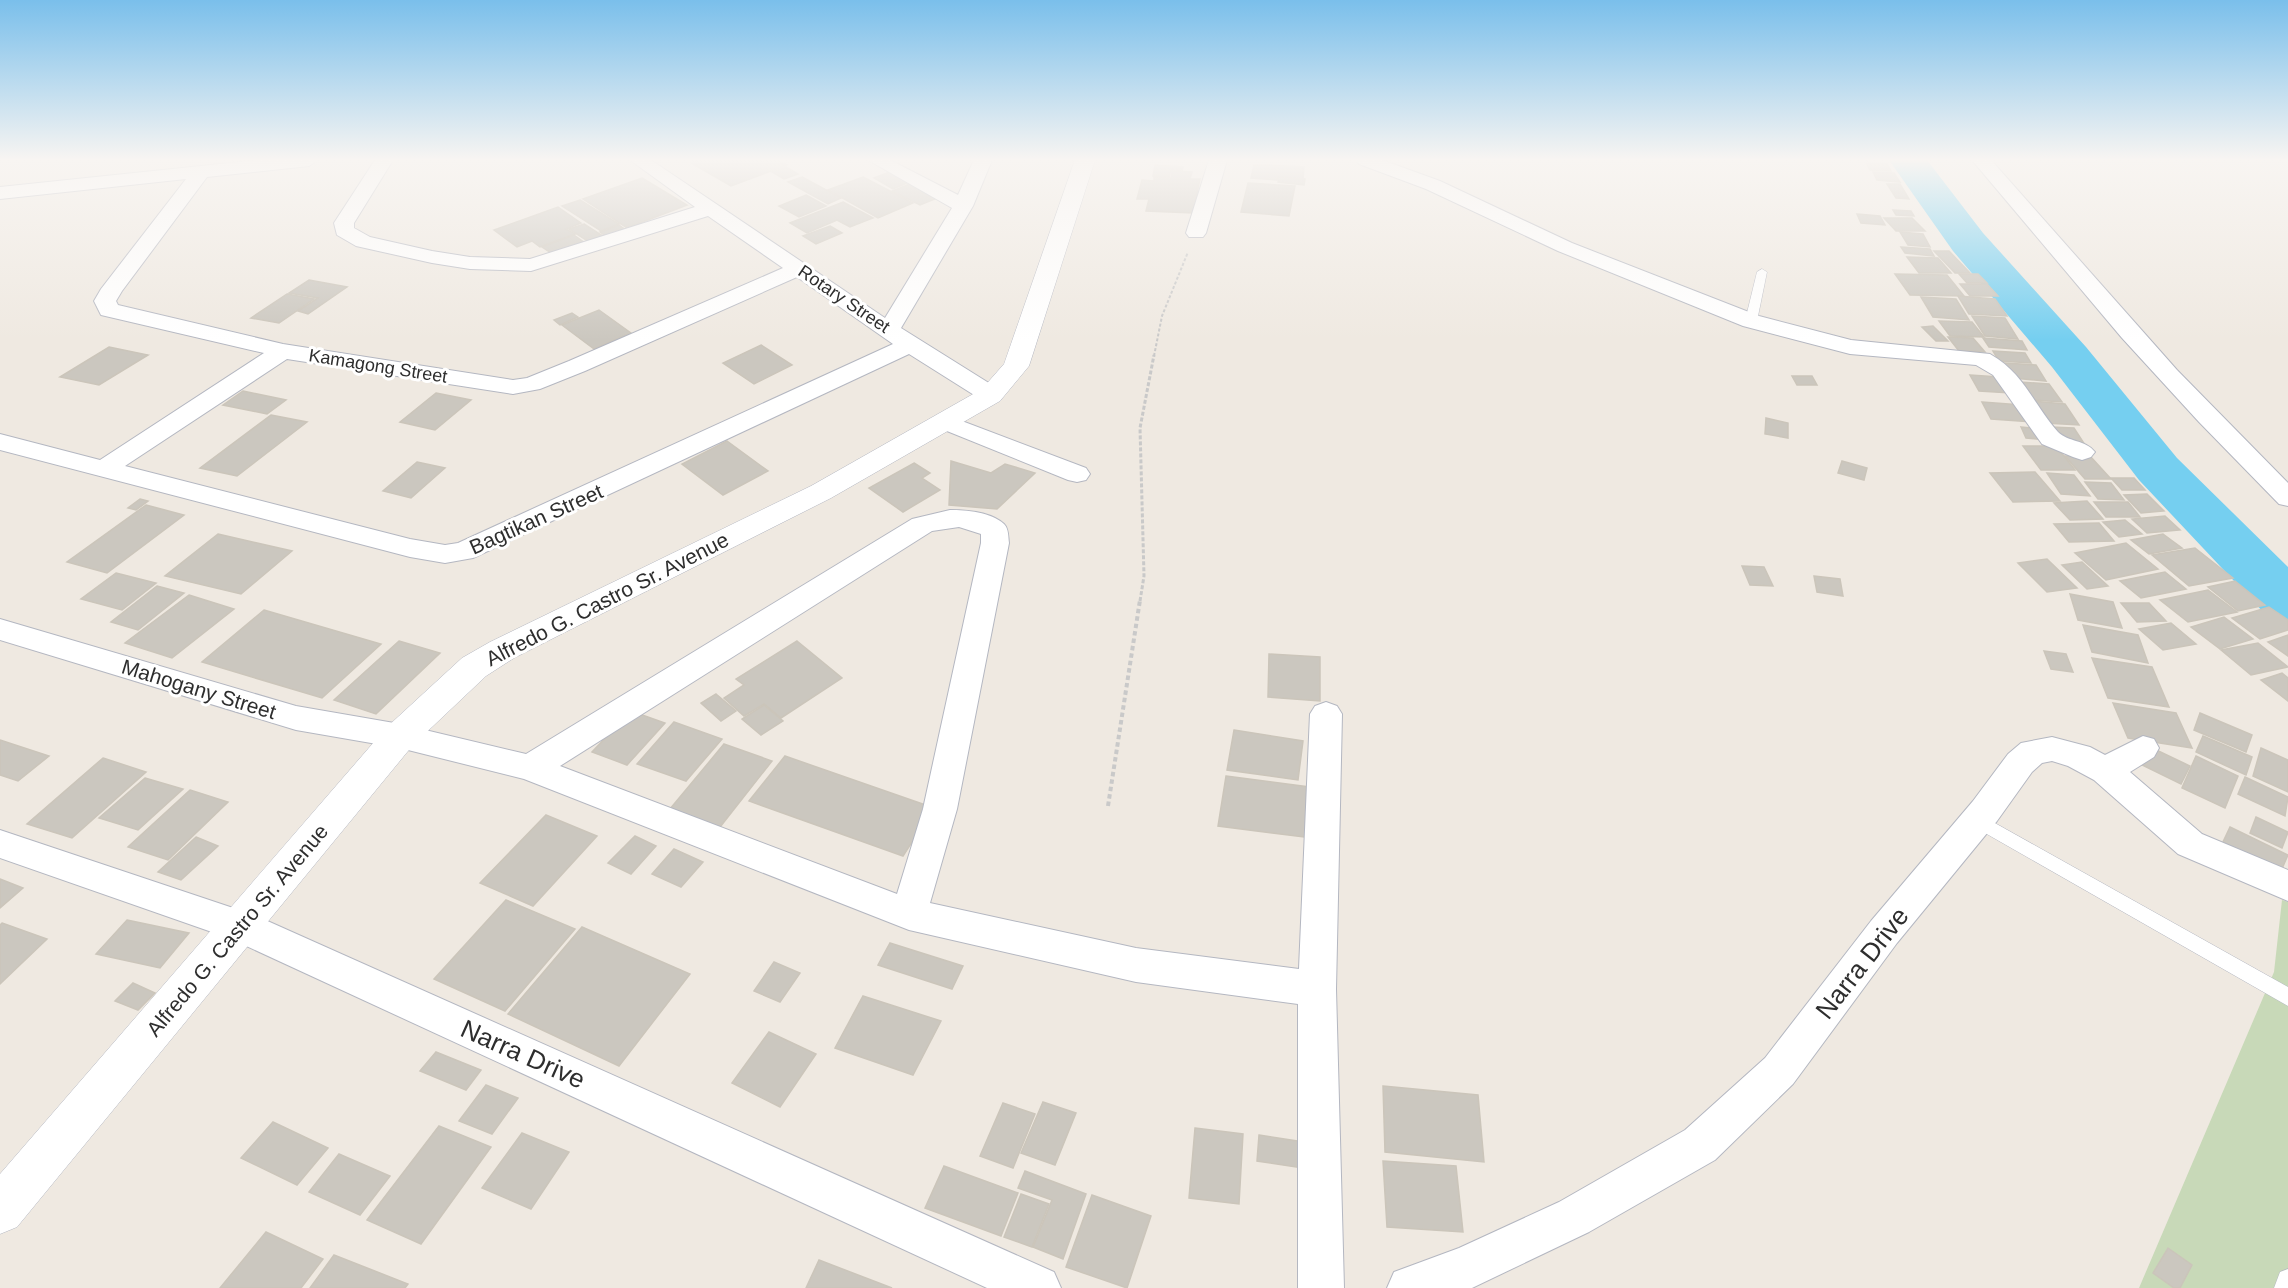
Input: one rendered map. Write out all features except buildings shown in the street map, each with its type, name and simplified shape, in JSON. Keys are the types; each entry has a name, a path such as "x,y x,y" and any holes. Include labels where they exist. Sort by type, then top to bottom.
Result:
{"street":[{"name":"Kamagong Street","path":"164,220 112,289 105,301 110,310 284,351 502,386 532,384 798,269"},
{"path":"346,220 344,231 363,242 432,257 513,265 546,262 675,220"},
{"name":"Rotary Street","path":"729,220 910,345 991,395"},
{"path":"889,329 955,220"},
{"name":"Alfredo G. Castro Sr. Avenue","path":"0,1210 400,736 474,667 502,650 821,492 991,395 1016,366 1065,220"},
{"path":"1196,233 1200,220"},
{"path":"1507,220 1565,248 1751,321 1850,347 1982,359 2001,370 2051,439 2082,452"},
{"path":"2031,220 2222,436 2288,498"},
{"name":"Bagtikan Street","path":"0,442 410,548 445,554 463,552 910,345"},
{"path":"103,469 284,351"},
{"path":"946,422 1077,474"},
{"path":"530,768 922,525 959,517 981,522 994,530 995,543 940,809 909,914"},
{"name":"Mahogany Street","path":"0,629 296,718 400,736 530,768 909,914 1136,965 1317,989"},
{"path":"1322,1288 1317,989 1326,714"},
{"path":"2106,771 2143,748"},
{"name":"Narra Drive","path":"1410,1288 1466,1268 1574,1217 1700,1145 1779,1071 1884,932 1977,820 2020,763 2033,752 2052,749 2078,756 2106,771 2190,843 2288,885"},
{"name":"Narra Drive","path":"0,844 241,926 1038,1288"}],"lane":[{"path":"1751,321 1762,272"},
{"path":"1977,820 2288,997"},
{"path":"2285,1288 2288,1280"}],"path":[{"path":"1108,806 1144,576 1140,428 1162,316 1196,233"}],"green space":[{"path":"2282,900 2288,902 2288,1288 2139,1288 2274,972"}],"waterway":[{"path":"1952,220 1968,242 2069,357 2158,469 2288,602"}]}
